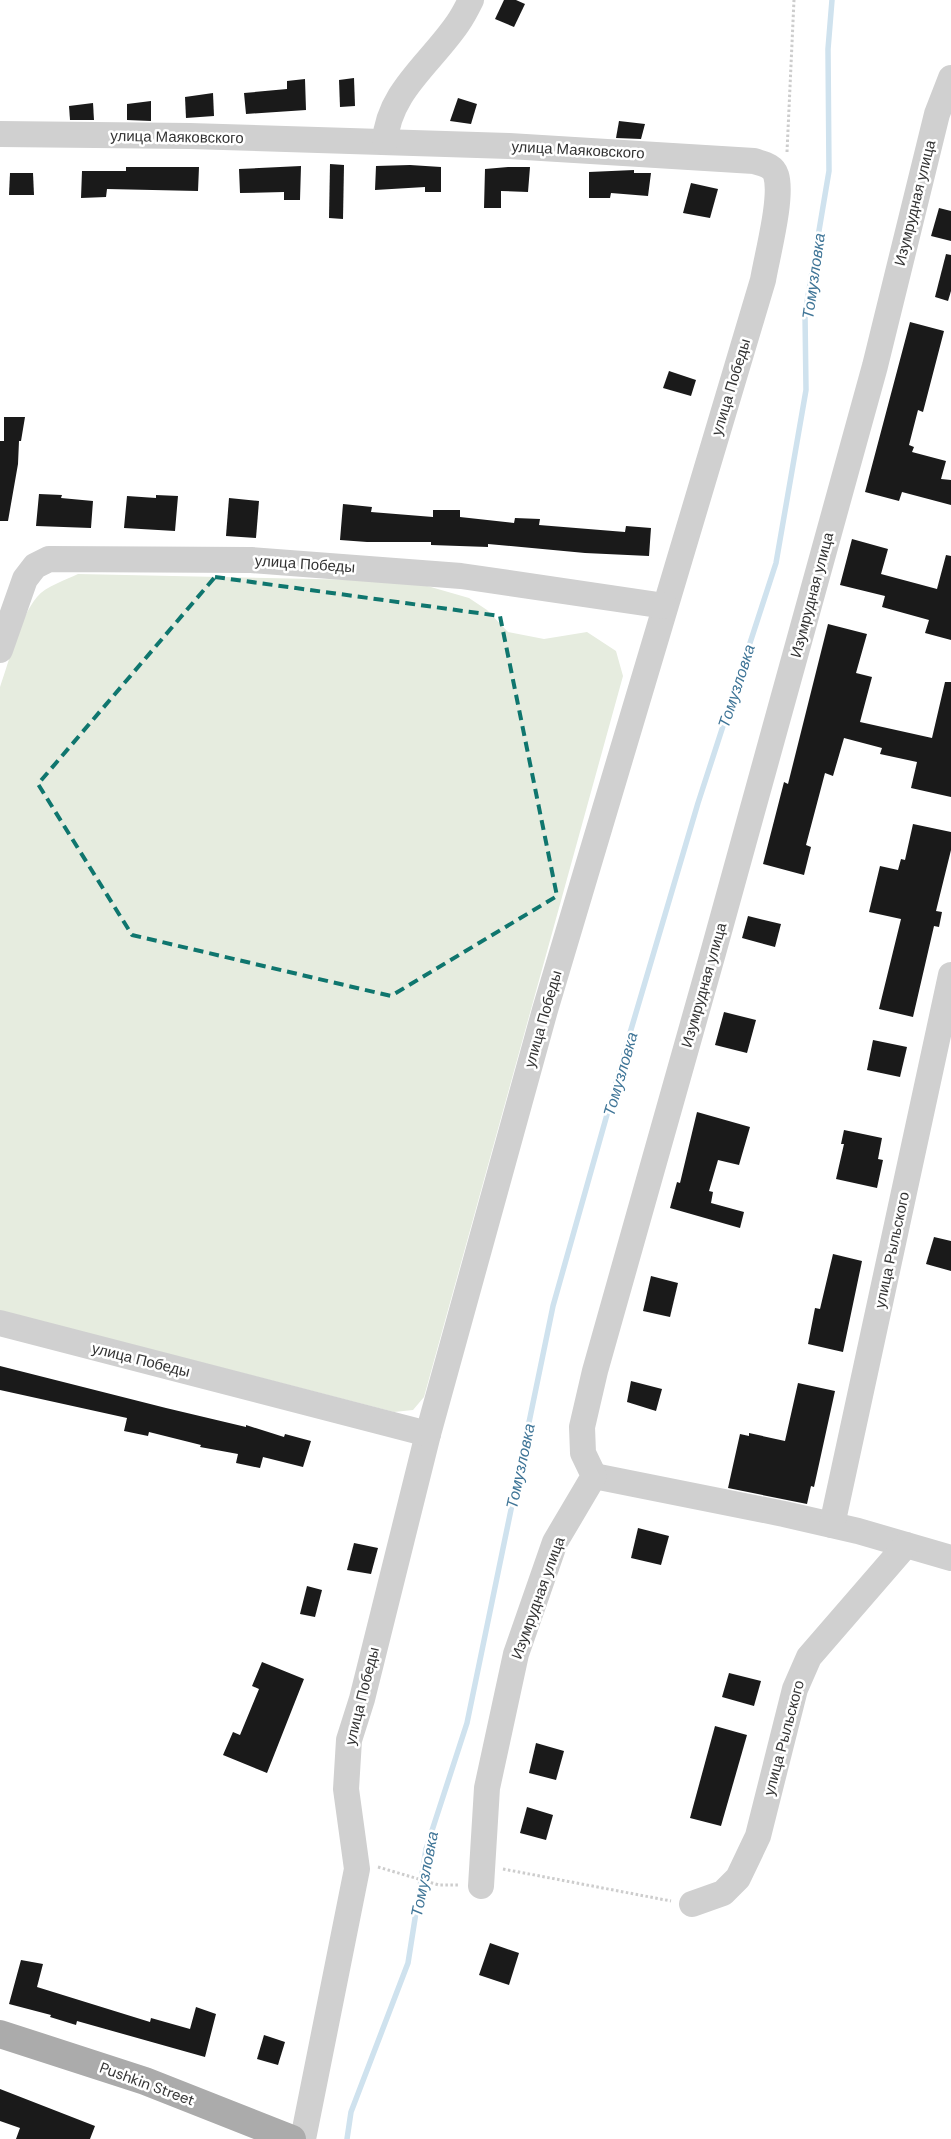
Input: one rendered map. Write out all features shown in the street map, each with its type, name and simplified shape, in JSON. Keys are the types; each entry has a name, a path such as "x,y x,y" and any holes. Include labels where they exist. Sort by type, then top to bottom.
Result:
{"main road":[{"name":"Pushkin Street","path":"0,2034 145,2081 292,2139"}],"street":[{"path":"385,142 388,118 403,90 458,24 471,0"},
{"name":"Изумрудная улица","path":"482,1875 487,1788 516,1654 555,1542 594,1476 583,1453 582,1427 595,1371 875,366 937,114 951,78"},
{"name":"улица Маяковского","path":"0,134 190,136 509,146 754,161 773,170"},
{"name":"улица Победы","path":"303,2139 357,1869 346,1789 349,1740 362,1699 428,1434 545,1010 763,280 777,206 773,170"},
{"name":"улица Победы","path":"0,650 26,580 35,566 49,559 251,560 460,576 665,606"},
{"name":"улица Рыльского","path":"832,1525 951,975"},
{"name":"улица Победы","path":"0,1323 428,1434"},
{"path":"594,1476 832,1525 951,1558"},
{"name":"улица Рыльского","path":"692,1904 723,1893 738,1878 758,1836 795,1689 809,1656 906,1545"}],"path":[{"path":"773,170 787,151 794,0"},
{"path":"376,1867 439,1885"},
{"path":"482,1875 692,1904"}],"highlighted area":[{"path":"215,577 500,616 557,896 391,996 132,935 38,784"}],"shaded area":[{"path":"78,574 410,581 469,598 487,610 508,632 544,639 587,632 616,651 623,676 424,1397 413,1410 394,1412 0,1311 0,687 15,640 25,616 37,597 56,584"}],"building":[{"path":"504,0 516,0 525,4 514,27 495,19"},
{"path":"354,78 355,106 340,107 339,80"},
{"path":"305,79 306,110 246,114 244,93 287,89 287,81"},
{"path":"213,93 214,116 186,118 185,97"},
{"path":"458,98 477,104 471,124 450,121"},
{"path":"151,101 151,121 127,120 127,104"},
{"path":"93,103 94,120 70,120 69,106"},
{"path":"619,121 645,124 641,139 616,138"},
{"path":"330,164 344,165 343,219 329,218"},
{"path":"410,165 441,167 441,192 425,192 425,187 375,190 376,166"},
{"path":"301,166 300,200 284,200 284,192 240,193 239,169"},
{"path":"126,167 199,167 198,191 107,189 106,197 81,198 82,171 126,171"},
{"path":"530,167 528,192 501,191 501,208 484,208 485,169"},
{"path":"634,170 634,173 651,173 648,196 611,193 610,198 589,198 589,172"},
{"path":"10,173 33,173 34,195 9,195"},
{"path":"691,183 718,189 710,218 683,213"},
{"path":"939,208 951,211 951,241 931,236"},
{"path":"946,254 951,255 951,291 948,301 935,297"},
{"path":"910,322 944,331 923,412 918,410 909,445 914,447 912,452 946,461 941,479 951,480 951,505 902,492 899,501 865,492"},
{"path":"669,371 696,380 691,396 663,388"},
{"path":"4,417 25,417 21,441 19,441 18,464 8,521 0,521 0,441 4,441"},
{"path":"39,494 62,495 61,498 93,501 91,528 36,526"},
{"path":"156,495 178,496 175,531 124,528 127,496 156,498"},
{"path":"229,498 259,501 256,538 226,536"},
{"path":"343,504 372,507 371,512 433,517 433,510 460,510 460,517 514,523 515,518 540,519 539,525 625,532 626,526 651,528 649,556 585,553 488,544 488,547 431,545 431,542 340,540"},
{"path":"852,539 888,549 881,574 937,589 946,555 951,556 951,640 925,633 929,620 882,607 885,596 840,585"},
{"path":"828,624 867,634 856,673 872,677 860,722 932,738 945,682 951,682 951,797 911,788 917,762 880,754 882,748 844,738 833,776 825,773 806,845 811,847 804,875 763,864 784,782 788,784"},
{"path":"913,824 951,832 951,850 936,911 942,912 939,927 934,926 913,1017 879,1009 901,919 869,912 880,866 898,870 901,859 905,860"},
{"path":"748,916 781,924 775,947 742,938"},
{"path":"724,1012 756,1020 747,1053 715,1045"},
{"path":"873,1040 907,1047 900,1077 867,1070"},
{"path":"697,1112 750,1127 739,1165 718,1160 709,1191 713,1192 711,1203 744,1212 740,1228 670,1208 677,1182 680,1183"},
{"path":"844,1130 882,1138 878,1159 883,1160 877,1188 836,1179 844,1144 841,1144"},
{"path":"934,1237 951,1241 951,1271 926,1264"},
{"path":"833,1254 862,1261 843,1352 808,1344 815,1308 820,1309"},
{"path":"651,1276 678,1283 670,1317 643,1311"},
{"path":"0,1366 166,1408 246,1427 246,1425 284,1437 285,1434 311,1441 303,1467 263,1457 260,1468 236,1463 238,1454 200,1447 201,1445 149,1432 148,1436 124,1431 127,1418 0,1390"},
{"path":"631,1381 662,1389 656,1411 627,1402"},
{"path":"798,1383 835,1391 814,1487 811,1486 807,1504 728,1488 740,1434 749,1436 749,1433 785,1441"},
{"path":"638,1528 669,1536 661,1565 631,1558"},
{"path":"354,1543 378,1548 371,1574 347,1570"},
{"path":"307,1586 322,1590 315,1617 300,1614"},
{"path":"262,1662 304,1679 267,1773 223,1755 233,1732 240,1735 259,1689 252,1686"},
{"path":"729,1673 761,1681 754,1706 722,1697"},
{"path":"715,1726 747,1735 721,1826 690,1818"},
{"path":"536,1743 564,1751 556,1780 529,1773"},
{"path":"527,1807 553,1815 546,1840 520,1833"},
{"path":"490,1943 519,1953 509,1985 479,1975"},
{"path":"21,1960 43,1964 37,1987 150,2022 151,2018 190,2029 196,2007 216,2014 205,2057 77,2021 76,2025 50,2017 51,2015 9,2004"},
{"path":"264,2035 285,2042 278,2065 257,2059"},
{"path":"0,2089 95,2126 90,2139 16,2139 20,2128 0,2121"}],"waterway":[{"name":"Томузловка","path":"347,2139 351,2112 408,1963 426,1849 467,1723 553,1306 630,1033 698,803 776,563 806,390 805,314 829,171 828,49 832,0"}]}
